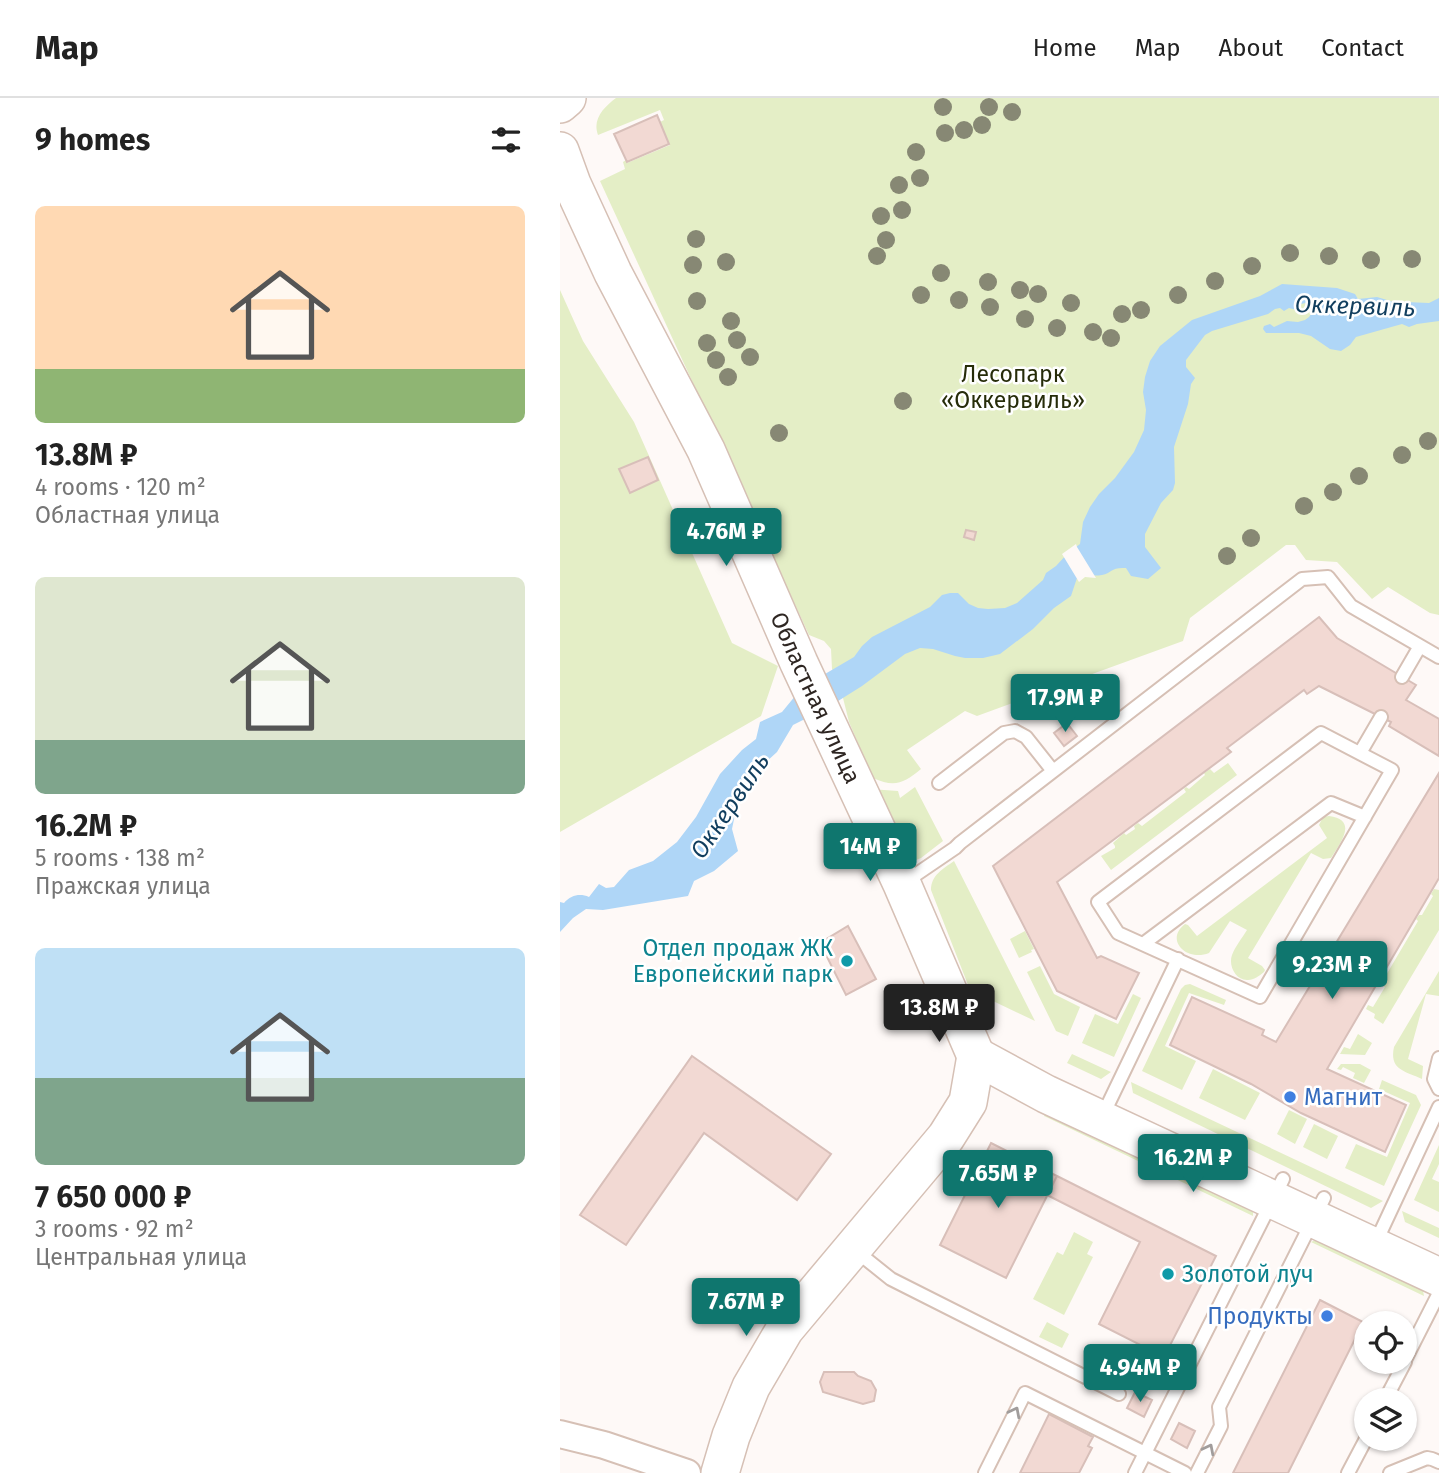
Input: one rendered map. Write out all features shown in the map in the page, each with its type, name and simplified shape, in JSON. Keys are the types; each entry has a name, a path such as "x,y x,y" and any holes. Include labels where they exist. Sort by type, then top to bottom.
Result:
{"street":[{"path":"560,104 567,98"},
{"name":"Областная улица","path":"560,151 572,184 613,273 706,450 799,663 902,884 975,1056"},
{"path":"975,1056 1028,1084 1106,1109 1378,1236 1439,1277"},
{"path":"720,1473 730,1436 751,1387 785,1329 946,1138 968,1102 975,1056"},
{"path":"975,1056 1056,1072 1106,1109"},
{"path":"968,1102 988,1092 1028,1084"},
{"path":"1378,1236 1439,1252"},
{"path":"560,1434 604,1445 688,1473"}],"lane":[{"path":"902,884 955,848 1302,579 1328,577 1351,606 1439,657"},
{"path":"1402,677 1420,646"},
{"path":"1360,753 1381,717"},
{"path":"939,783 1004,733 1015,731 1026,737 1053,771"},
{"path":"1321,733 1392,770 1365,817 1260,997 1118,933 1098,902 1321,733"},
{"path":"1143,944 1331,803 1365,817"},
{"path":"1106,1109 1178,959"},
{"path":"1439,1058 1434,1079 1439,1089"},
{"path":"1378,1236 1439,1107"},
{"path":"1135,1473 1278,1190"},
{"path":"1197,1473 1221,1426 1219,1408 1319,1209"},
{"path":"853,1248 891,1279 1119,1394"},
{"path":"1417,1337 1439,1293"},
{"path":"985,1473 1025,1393 1185,1473"},
{"path":"1348,1473 1360,1451"},
{"path":"1390,1473 1427,1458 1439,1462"}],"green space":[{"name":"Лесопарк «Оккервиль»","path":"616,98 1439,98 1439,615 1430,613 1388,587 1372,599 1337,562 1306,560 1295,545 1286,545 1190,618 1183,641 977,716 965,711 907,750 921,769 915,774 904,781 893,783 873,778 849,722 839,682 832,669 831,649 824,641 809,635 600,181 625,169 623,162 626,160 627,163 670,145 660,122 664,120 660,110 598,135 598,119 603,109"},
{"path":"560,290 583,341 634,422 732,643 778,666 761,716 560,832"},
{"path":"1228,763 1237,775 1111,870 1101,856 1115,848 1113,843 1124,833 1126,835 1135,829 1134,826 1138,823 1142,826 1186,792 1184,789 1189,789 1204,773 1210,769 1214,773"},
{"path":"915,787 943,841 921,858 909,863 870,789 898,791 900,798"},
{"path":"1329,816 1343,822 1345,833 1331,858 1323,859 1311,853 1248,958 1262,966 1264,972 1254,979 1244,980 1234,972 1232,955 1247,930 1230,921 1209,953 1193,955 1181,948 1177,937 1185,924 1197,936 1327,838 1319,825 1323,817"},
{"path":"954,861 1035,1021 970,990 931,890 935,876"},
{"path":"1434,889 1439,890 1439,930 1383,1024 1374,1018 1375,1014 1366,1009 1368,1005 1373,1007 1385,987 1380,984 1418,921 1416,919 1422,915 1433,896 1431,894"},
{"path":"1025,931 1034,949 1019,958 1010,939"},
{"path":"1040,966 1054,994 1080,1007 1068,1036 1056,1031 1027,972"},
{"path":"1439,971 1439,996 1426,994 1408,1059 1423,1066 1422,1079 1396,1065 1394,1047"},
{"path":"1190,984 1226,1000 1224,1005 1189,993 1165,1046 1196,1061 1182,1090 1142,1071 1181,989"},
{"path":"1133,994 1141,998 1114,1057 1082,1043 1095,1014 1118,1024"},
{"path":"1358,1034 1372,1043 1365,1055 1340,1054 1344,1047 1350,1049"},
{"path":"1072,1054 1111,1072 1101,1079 1067,1063"},
{"path":"1341,1064 1360,1064 1371,1070 1364,1083 1353,1078 1355,1073 1343,1067 1341,1070 1337,1069"},
{"path":"1213,1069 1260,1093 1245,1120 1199,1098"},
{"path":"1382,1080 1416,1095 1421,1105 1384,1186 1345,1168 1356,1144 1387,1157 1410,1103 1379,1089"},
{"path":"1131,1082 1383,1201 1371,1208 1133,1093"},
{"path":"1047,1107 1253,1208 1253,1216 1044,1116"},
{"path":"1289,1110 1307,1119 1295,1144 1277,1134"},
{"path":"1314,1124 1338,1136 1327,1159 1303,1147"},
{"path":"1439,1145 1439,1164 1432,1179 1439,1182 1439,1212 1414,1200"},
{"path":"1402,1211 1439,1228 1439,1238 1405,1222"},
{"path":"1074,1232 1093,1242 1087,1254 1093,1257 1064,1315 1033,1299 1057,1252 1063,1255"},
{"path":"1322,1237 1422,1285 1424,1296 1311,1242"},
{"path":"1047,1322 1069,1334 1062,1348 1039,1337"}],"water":[{"name":"Оккервиль","path":"1282,284 1337,288 1355,294 1358,299 1377,297 1397,303 1429,303 1439,298 1439,321 1409,327 1402,324 1356,337 1341,351 1330,349 1311,336 1299,333 1266,333 1263,329 1270,324 1274,327 1287,321 1305,320 1314,310 1310,302 1301,304 1297,310 1275,309 1268,314 1205,335 1186,360 1186,367 1195,378 1174,447 1173,490 1161,503 1145,534 1145,547 1161,568 1148,579 1131,576 1126,568 1077,578 1071,596 1000,654 965,658 920,648 905,654 862,686 793,725 777,752 753,774 738,800 732,829 738,851 714,871 694,881 688,896 603,910 586,909 560,932 560,902 564,903 576,895 589,897 599,884 606,888 614,887 629,870 653,861 677,842 696,817 720,774 756,739 760,722 782,712 796,695 813,681 854,657 872,637 930,607 942,595 958,593 969,604 978,608 1005,608 1017,603 1043,580 1046,573 1080,544 1083,522 1090,507 1134,452 1144,430 1145,377 1150,361 1160,346 1192,320 1260,296"}],"pier":[{"path":"1076,544 1096,578 1085,577 1079,582 1062,554"}],"building":[{"path":"657,115 669,144 627,162 614,134"},
{"path":"648,457 658,480 630,493 619,469"},
{"path":"966,530 976,532 974,540 964,537"},
{"path":"1319,617 1337,638 1416,685 1406,700 1439,719 1439,756 1389,726 1391,722 1319,686 1307,694 1304,690 1227,748 1231,752 1057,882 1097,958 1101,956 1139,973 1116,1019 1057,991 993,866"},
{"path":"1067,723 1077,736 1064,746 1054,733"},
{"path":"1439,773 1439,878 1327,1069 1406,1105 1385,1152 1301,1113 1251,1084 1170,1045 1192,997 1264,1030 1262,1035 1276,1042"},
{"name":"Отдел продаж ЖК Европейский парк","path":"848,926 876,979 846,995 820,943"},
{"path":"692,1056 831,1154 797,1200 704,1133 626,1245 580,1215"},
{"path":"991,1143 1057,1176 1006,1278 940,1245"},
{"path":"1057,1176 1216,1256 1164,1357 1099,1324 1140,1242 1047,1195"},
{"path":"1320,1300 1354,1317 1354,1340 1288,1473 1233,1473"},
{"path":"824,1372 854,1372 871,1381 876,1390 874,1401 863,1404 823,1392 820,1382"},
{"path":"1135,1392 1152,1400 1144,1417 1127,1408"},
{"path":"1049,1414 1093,1437 1088,1446 1092,1448 1079,1473 1020,1473"},
{"path":"1179,1423 1195,1431 1187,1448 1171,1439"}],"place":[{"name":"Отдел продаж ЖК Европейский парк","path":"847,961"},
{"name":"Магнит","path":"1290,1097"},
{"name":"Золотой луч","path":"1168,1274"},
{"name":"Продукты","path":"1327,1316"}]}
